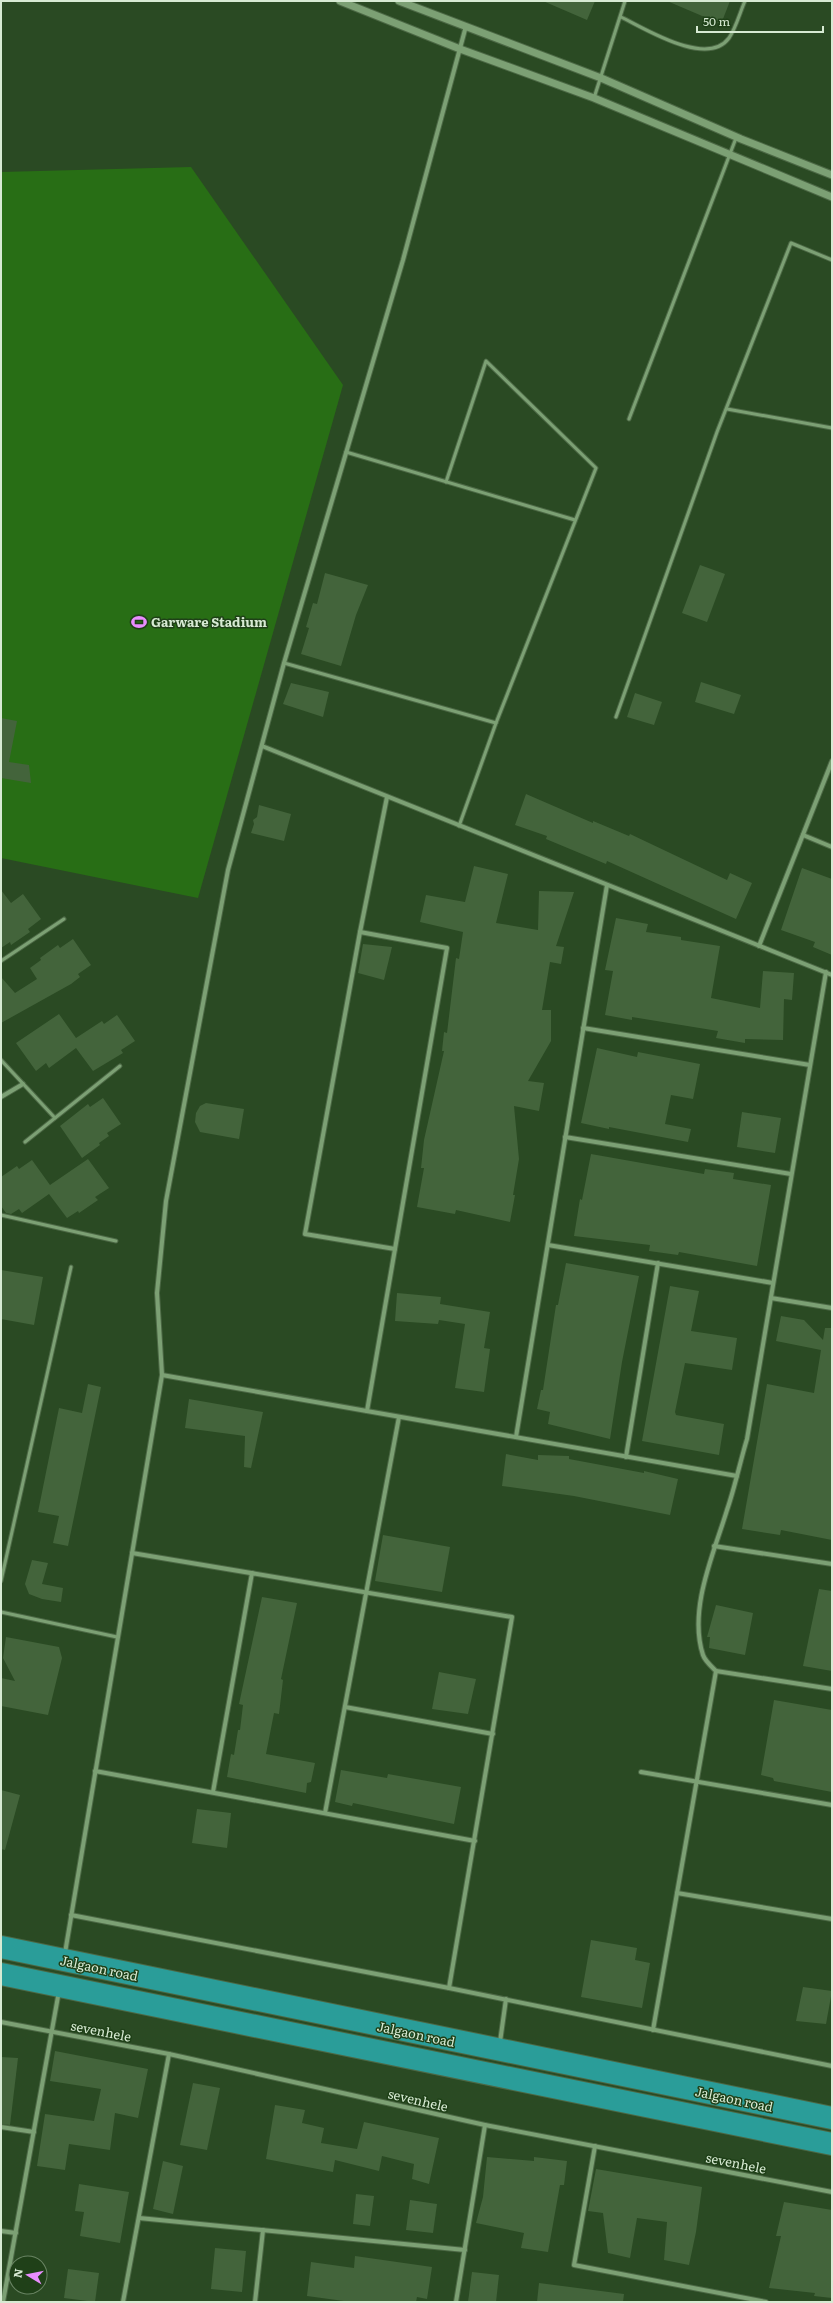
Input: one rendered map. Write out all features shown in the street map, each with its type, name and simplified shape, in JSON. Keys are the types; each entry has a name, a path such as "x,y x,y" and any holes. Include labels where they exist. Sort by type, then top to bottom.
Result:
{"highway":[{"name":"Jalgaon road","path":"1,1948 62,1973 832,2144"},
{"name":"Jalgaon road","path":"1,1974 62,1973 498,2050 832,2118"}],"street":[{"path":"340,1 460,49 594,98 832,196"},
{"path":"399,1 601,78 737,137 832,175"},
{"path":"3,2302 52,2032 162,1375 156,1293 166,1201 228,870 284,662 403,260 466,26"},
{"path":"262,746 832,975"},
{"path":"759,946 832,761"},
{"path":"387,796 360,932 305,1234 396,1249"},
{"path":"803,835 832,847"},
{"path":"516,1437 607,885"},
{"path":"360,932 447,948 367,1411"},
{"path":"826,972 747,1439 702,1590 699,1632 703,1657 716,1672 832,1689"},
{"path":"583,1028 810,1065"},
{"path":"1,1098 23,1084"},
{"path":"565,1137 792,1174"},
{"path":"548,1245 773,1282"},
{"path":"626,1457 658,1263"},
{"path":"771,1298 832,1308"},
{"path":"162,1375 737,1476"},
{"path":"325,1813 399,1417"},
{"path":"714,1546 832,1564"},
{"path":"132,1553 512,1617 476,1841 450,1988"},
{"path":"213,1792 252,1573"},
{"path":"653,2030 716,1672"},
{"path":"345,1707 492,1734"},
{"path":"96,1770 476,1841"},
{"path":"642,1772 832,1805"},
{"path":"677,1893 832,1919"},
{"path":"72,1915 506,1999 832,2066"},
{"path":"498,2050 506,1999"},
{"name":"sevenhele","path":"1,2022 169,2054 485,2125 832,2192"},
{"path":"124,2302 169,2054"},
{"path":"456,2302 485,2125"},
{"path":"1,2127 34,2132"},
{"path":"595,2146 574,2265 733,2300 766,2302"},
{"path":"139,2218 464,2250"},
{"path":"255,2302 263,2230"},
{"path":"1,2231 16,2233"}],"lane":[{"path":"594,98 625,1"},
{"path":"621,17 676,44 700,49 715,48 728,39 745,1"},
{"path":"629,419 737,137"},
{"path":"616,717 727,409 791,243 832,260"},
{"path":"446,482 486,361 596,468 496,723 459,826"},
{"path":"727,409 832,428"},
{"path":"346,452 575,520"},
{"path":"284,662 496,723"},
{"path":"1,961 64,919"},
{"path":"1,1060 55,1118"},
{"path":"25,1142 120,1066"},
{"path":"1,1215 116,1241"},
{"path":"1,1581 71,1267"},
{"path":"1,1612 117,1637"}],"green space":[{"name":"Garware Stadium","path":"191,167 343,385 198,898 1,858 1,172"}],"building":[{"path":"543,1 595,1 587,20"},
{"path":"667,1 730,1 721,24"},
{"path":"700,565 725,574 707,622 682,613"},
{"path":"325,573 368,585 356,615 341,666 301,654 309,628 306,627 313,603 317,604"},
{"path":"701,682 741,695 734,714 695,702"},
{"path":"291,683 329,692 323,717 283,704"},
{"path":"635,693 662,702 654,725 627,717"},
{"path":"1,718 17,721 9,762 29,765 31,783 1,778"},
{"path":"526,794 593,823 593,821 629,836 630,834 727,880 730,873 752,883 736,919 607,861 606,864 546,839 547,836 515,825"},
{"path":"259,805 291,814 284,841 251,833 254,824 253,820 257,817"},
{"path":"474,866 508,874 496,923 538,930 539,891 574,892 556,946 564,947 561,964 550,962 542,1010 551,1010 551,1041 528,1081 544,1083 539,1111 514,1106 519,1159 510,1222 456,1210 455,1214 417,1207 424,1168 421,1168 424,1140 444,1051 442,1051 444,1032 447,1033 456,958 459,959 463,932 420,922 426,895 465,902"},
{"path":"802,868 832,879 832,955 813,947 815,942 781,930"},
{"path":"1,890 11,903 23,894 41,919 28,929 30,932 11,945 10,942 1,948"},
{"path":"616,918 648,924 646,932 681,937 681,940 720,946 711,998 760,1008 763,971 794,973 792,1000 784,999 783,1040 745,1039 745,1043 716,1038 718,1031 632,1017 632,1020 605,1015 613,971 605,970"},
{"path":"73,939 91,965 78,974 80,977 71,984 1,1023 1,977 15,993 37,979 30,968 41,960 40,958 58,945 60,948"},
{"path":"363,944 392,947 384,980 358,973"},
{"path":"59,1014 76,1038 102,1021 104,1024 117,1015 135,1041 121,1050 123,1053 93,1071 76,1048 49,1068 46,1063 36,1071 16,1043"},
{"path":"597,1048 637,1057 638,1052 700,1064 693,1099 671,1095 665,1124 691,1129 688,1142 581,1123"},
{"path":"103,1098 121,1124 107,1133 109,1136 99,1143 100,1145 82,1158 60,1126 88,1104 90,1107"},
{"path":"206,1103 244,1109 239,1139 200,1132 195,1122 196,1113 200,1106"},
{"path":"742,1112 781,1118 775,1153 737,1147"},
{"path":"591,1154 704,1174 705,1169 734,1173 733,1179 771,1185 757,1266 679,1252 678,1255 649,1251 650,1245 574,1236 580,1199 582,1200"},
{"path":"88,1159 109,1188 95,1197 98,1200 79,1213 78,1211 67,1218 49,1194 22,1213 19,1209 11,1214 6,1213 1,1206 1,1177 17,1166 19,1169 32,1160 50,1185"},
{"path":"566,1263 639,1276 622,1362 610,1439 548,1424 550,1412 537,1409 541,1390 543,1390 556,1305 558,1305"},
{"path":"1,1270 43,1277 34,1325 1,1319"},
{"path":"670,1286 699,1291 691,1331 737,1338 732,1370 685,1363 675,1412 676,1415 724,1424 719,1455 642,1441"},
{"path":"397,1293 441,1297 440,1304 490,1312 484,1348 490,1349 484,1392 455,1388 465,1324 439,1320 438,1324 395,1321"},
{"path":"781,1316 804,1320 823,1340 825,1328 832,1328 832,1540 781,1530 780,1535 742,1529 767,1384 814,1393 821,1350 776,1341"},
{"path":"88,1384 101,1387 68,1546 53,1543 59,1516 38,1512 59,1408 82,1413"},
{"path":"189,1399 263,1412 251,1468 244,1467 245,1436 185,1428"},
{"path":"506,1454 538,1460 538,1455 569,1456 569,1459 644,1473 644,1471 678,1479 670,1515 574,1496 502,1486"},
{"path":"383,1535 450,1547 442,1592 375,1581"},
{"path":"32,1560 48,1563 42,1584 63,1588 61,1602 42,1599 29,1594 25,1584"},
{"path":"819,1589 832,1591 832,1671 803,1666"},
{"path":"262,1597 297,1603 281,1679 283,1680 279,1714 274,1713 266,1754 315,1763 311,1782 307,1783 306,1793 227,1777 231,1754 234,1755 238,1730 240,1730 243,1705 239,1704"},
{"path":"716,1605 753,1613 745,1655 709,1648 710,1637 707,1637"},
{"path":"6,1637 59,1647 62,1658 48,1715 1,1706 1,1678 15,1681 3,1658"},
{"path":"439,1672 476,1679 468,1714 432,1709"},
{"path":"774,1700 832,1710 832,1792 774,1781 773,1778 761,1775"},
{"path":"341,1770 387,1778 388,1774 461,1787 454,1824 353,1803 352,1806 335,1802"},
{"path":"1,1790 20,1795 5,1850 1,1849"},
{"path":"197,1809 231,1813 227,1848 192,1843"},
{"path":"591,1940 637,1948 635,1960 650,1963 642,2008 581,1997"},
{"path":"803,1987 832,1991 826,2024 796,2021"},
{"path":"55,2051 148,2069 138,2118 115,2113 110,2150 69,2144 65,2170 37,2166 45,2114 94,2121 101,2089 50,2081"},
{"path":"1,2057 18,2058 10,2125 1,2124"},
{"path":"193,2083 220,2088 207,2150 180,2145"},
{"path":"275,2105 305,2110 302,2123 324,2128 321,2143 357,2149 364,2122 439,2138 429,2184 412,2179 414,2164 382,2156 379,2171 335,2160 333,2172 266,2159"},
{"path":"487,2157 534,2161 534,2157 567,2161 564,2185 560,2185 548,2252 521,2248 524,2233 476,2223 483,2197"},
{"path":"163,2161 183,2166 173,2214 153,2209"},
{"path":"596,2169 702,2187 696,2232 689,2265 664,2260 667,2222 637,2218 630,2258 608,2253 603,2213 588,2211"},
{"path":"79,2184 129,2192 120,2243 80,2236 84,2212 75,2211"},
{"path":"356,2194 374,2196 370,2226 353,2224"},
{"path":"410,2200 437,2204 433,2233 406,2230"},
{"path":"784,2202 832,2210 832,2298 814,2296 815,2293 769,2288 781,2236 776,2236"},
{"path":"215,2248 246,2251 242,2292 211,2289"},
{"path":"355,2256 432,2267 427,2299 417,2297 416,2302 351,2302 307,2296 311,2262 354,2268"},
{"path":"68,2269 99,2273 95,2302 64,2298"},
{"path":"472,2272 499,2275 496,2302 468,2302"},
{"path":"539,2283 624,2294 623,2302 537,2302"}],"place":[{"name":"Garware Stadium","path":"139,622"}]}
